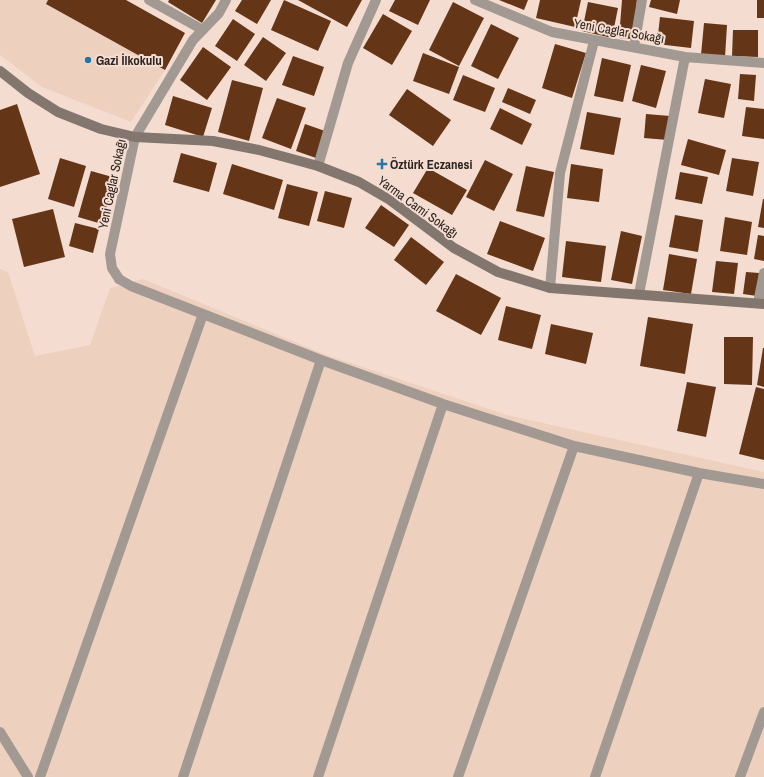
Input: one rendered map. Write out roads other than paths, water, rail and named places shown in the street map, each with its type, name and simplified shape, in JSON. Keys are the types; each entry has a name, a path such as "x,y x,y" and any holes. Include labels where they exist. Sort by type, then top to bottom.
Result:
{"street":[{"path":"149,0 203,30"},
{"name":"Yeni Caglar Sokağı","path":"203,314 131,286 119,279 112,268 110,254 135,137 193,40 219,12 226,0"},
{"path":"318,166 348,63 376,0"},
{"name":"Yeni Caglar Sokağı","path":"475,0 552,32 685,57 764,63"},
{"path":"634,47 642,0"},
{"path":"550,288 560,173 594,40"},
{"path":"639,294 685,57"},
{"name":"Yarma Cami Sokağı","path":"0,71 28,93 58,112 101,129 135,137 213,141 259,150 318,166 359,182 390,200 454,248 498,272 550,288 761,304"},
{"path":"761,304 764,274"},
{"path":"40,777 203,314 321,360 444,404 574,446 699,473 764,484"},
{"path":"183,777 321,360"},
{"path":"318,777 444,404"},
{"path":"458,777 574,446"},
{"path":"595,777 699,473"},
{"path":"740,777 764,712"},
{"path":"0,732 28,777"}],"place":[{"name":"Gazi İlkokulu","path":"88,60"},
{"name":"Öztürk Eczanesi","path":"382,164"}]}
